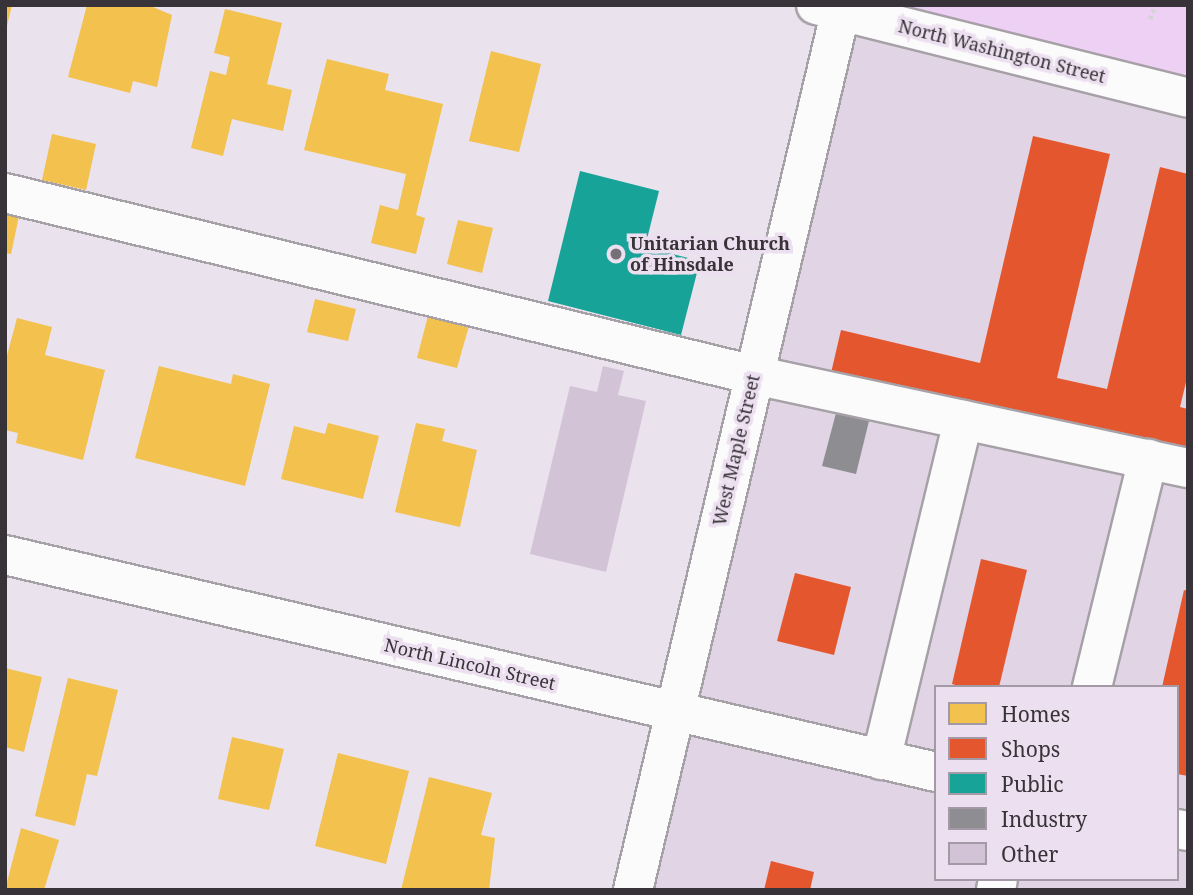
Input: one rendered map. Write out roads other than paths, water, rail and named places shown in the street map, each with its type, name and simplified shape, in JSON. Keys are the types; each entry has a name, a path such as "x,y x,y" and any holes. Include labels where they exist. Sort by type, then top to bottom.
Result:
{"street":[{"name":"North Washington Street","path":"833,7 1188,98"},
{"name":"West Maple Street","path":"633,890 754,375 833,7"},
{"path":"5,193 754,375 1188,468"},
{"path":"881,760 963,420"},
{"path":"1092,685 1148,459"},
{"name":"North Lincoln Street","path":"5,555 934,772"}],"place":[{"name":"Unitarian Church of Hinsdale","path":"616,254"}]}
